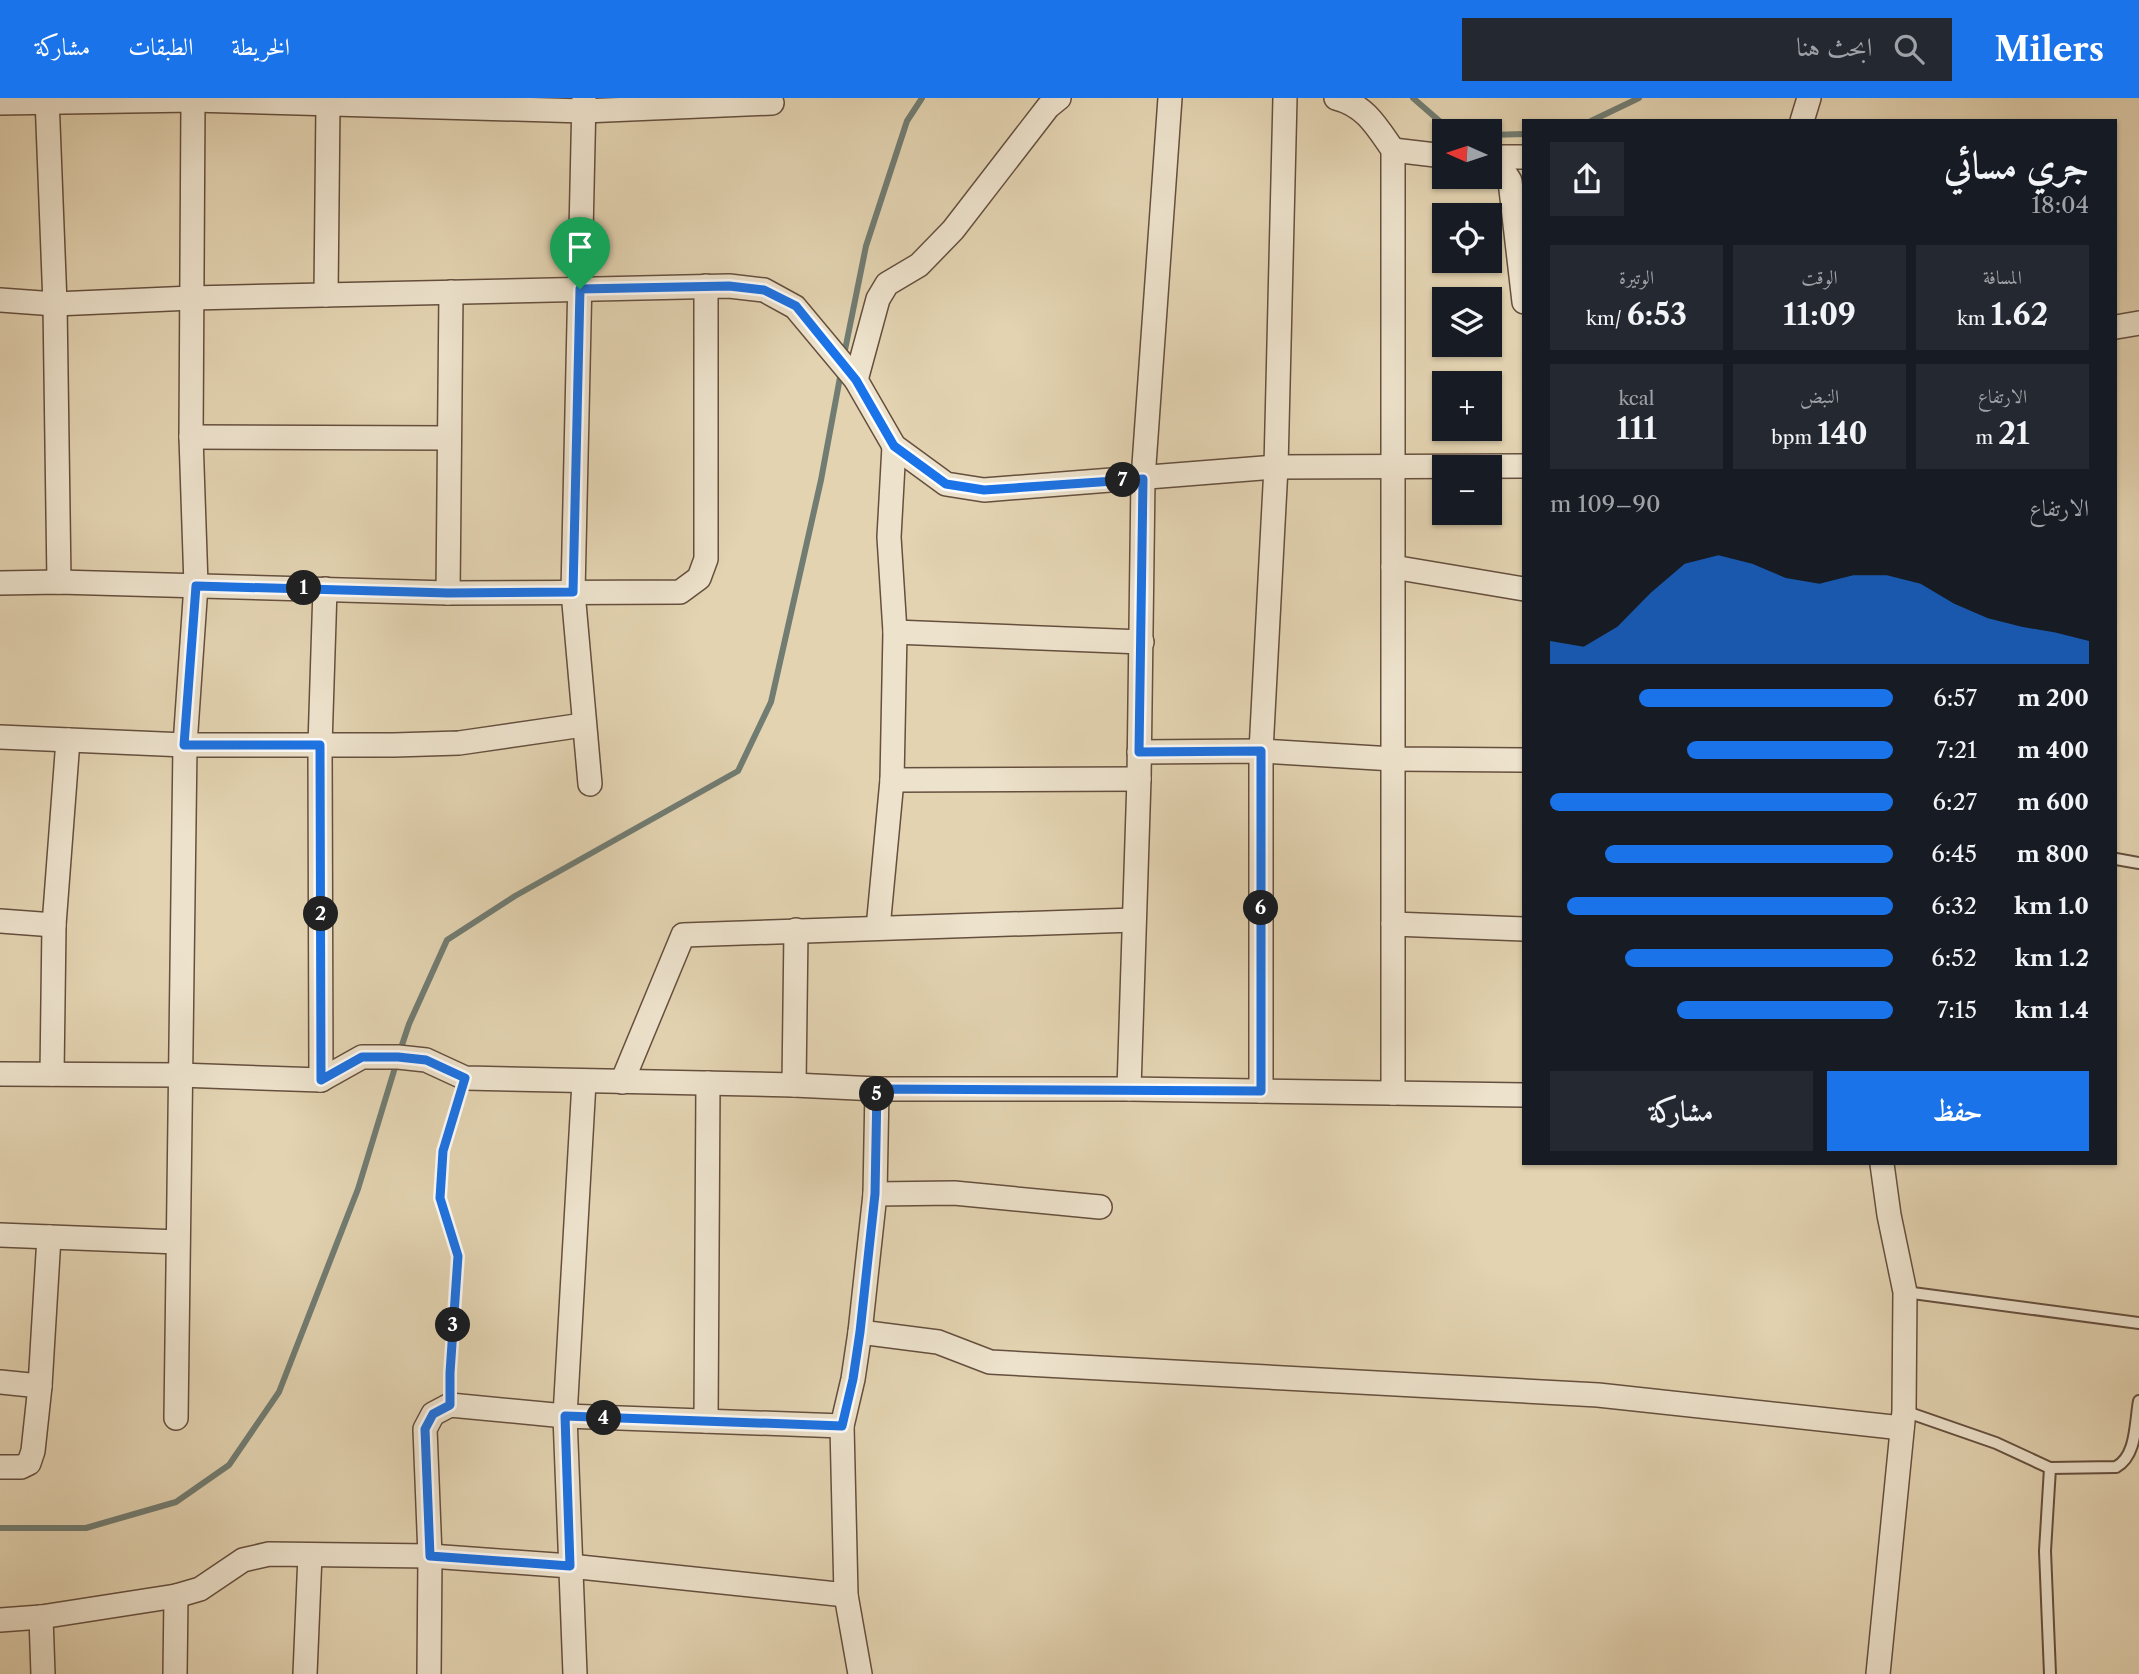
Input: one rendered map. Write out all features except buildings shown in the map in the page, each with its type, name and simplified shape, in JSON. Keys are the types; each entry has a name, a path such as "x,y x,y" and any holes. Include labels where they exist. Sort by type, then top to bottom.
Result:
{"street":[{"path":"856,380 878,299 887,284 919,265 953,230 1048,107 1059,98"},
{"path":"1129,1089 1139,779 1143,479 1170,98"},
{"path":"1261,1091 1261,751 1276,467 1284,98"},
{"path":"1336,98 1349,101 1367,113 1393,150 1393,1093"},
{"path":"1803,119 1809,98"},
{"path":"176,1418 184,745 196,586 191,437 193,99"},
{"path":"0,103 193,99 328,104 772,103"},
{"path":"47,100 55,304 59,582"},
{"path":"326,295 328,104"},
{"path":"584,104 573,592 590,783"},
{"path":"1393,150 1432,155"},
{"path":"1502,157 1522,157"},
{"path":"1502,170 1510,181 1522,285"},
{"path":"0,583 59,582 448,593 680,592 699,578 706,559 706,286"},
{"path":"0,300 55,304 192,298 729,286 764,290 796,306 856,380 894,446 946,484 984,490 1276,467 1522,466"},
{"path":"448,593 451,292"},
{"path":"2117,327 2139,323"},
{"path":"191,437 449,438"},
{"path":"878,928 892,780 895,632 889,537 894,446"},
{"path":"1393,567 1522,589"},
{"path":"321,1080 320,745 325,589"},
{"path":"895,632 1142,642"},
{"path":"0,737 184,745 459,743 583,725"},
{"path":"52,1074 54,925 68,740"},
{"path":"1139,752 1261,751 1393,759 1522,760"},
{"path":"892,780 1139,779"},
{"path":"622,1083 683,936 1134,920"},
{"path":"0,921 54,925"},
{"path":"1393,924 1522,929"},
{"path":"794,1085 796,930"},
{"path":"0,1074 179,1074 321,1080 362,1057 374,1057 426,1060 465,1078 583,1082 877,1089 1129,1089 1522,1095"},
{"path":"575,1674 565,1416 583,1082"},
{"path":"706,1421 708,1083"},
{"path":"860,1674 846,1595 842,1426 860,1332 875,1194 877,1089"},
{"path":"1878,1674 1903,1420 1905,1292 1889,1215 1882,1165"},
{"path":"875,1194 954,1193 1101,1207"},
{"path":"0,1235 178,1242"},
{"path":"0,1467 21,1467 29,1463 33,1451 40,1386 49,1237"},
{"path":"860,1332 938,1342 990,1362 1598,1395 1903,1420"},
{"path":"0,1382 40,1386"},
{"path":"429,1674 430,1556 425,1429 433,1414 450,1405 565,1416 842,1426"},
{"path":"0,1620 41,1617 176,1596 200,1589 232,1566 256,1555 430,1556 570,1566 846,1595"},
{"path":"305,1674 310,1555"},
{"path":"175,1674 176,1596"},
{"path":"41,1617 43,1674"}],"lane":[{"path":"2117,859 2139,863"},
{"path":"1905,1292 2139,1323"},
{"path":"1903,1420 1996,1443 2050,1468 2116,1467 2125,1462 2130,1451 2139,1401"},
{"path":"2050,1468 2045,1551 2050,1674"}],"path":[{"path":"450,1405 458,1256 440,1198 443,1151 465,1078"}],"waterway":[{"path":"844,355 866,246 907,121 922,98"},
{"path":"1413,98 1437,119"},
{"path":"1595,119 1639,98"},
{"path":"1502,135 1522,134"},
{"path":"400,1051 409,1024 447,940 515,896 738,771 771,702 821,480 841,372"},
{"path":"0,1528 86,1528 176,1502 229,1465 279,1392 358,1189 397,1061"}],"route":[{"path":"729,286 764,290 796,306 856,380 894,446 946,484 984,490 1143,479 1139,752 1261,751 1261,1091 877,1089 875,1194 860,1332 842,1426 565,1416 570,1566 430,1556 425,1429 433,1414 450,1405 458,1256 440,1198 443,1151 465,1078 426,1060 362,1057 321,1080 320,745 184,745 196,586 448,593 573,592 580,289 729,286"}]}
